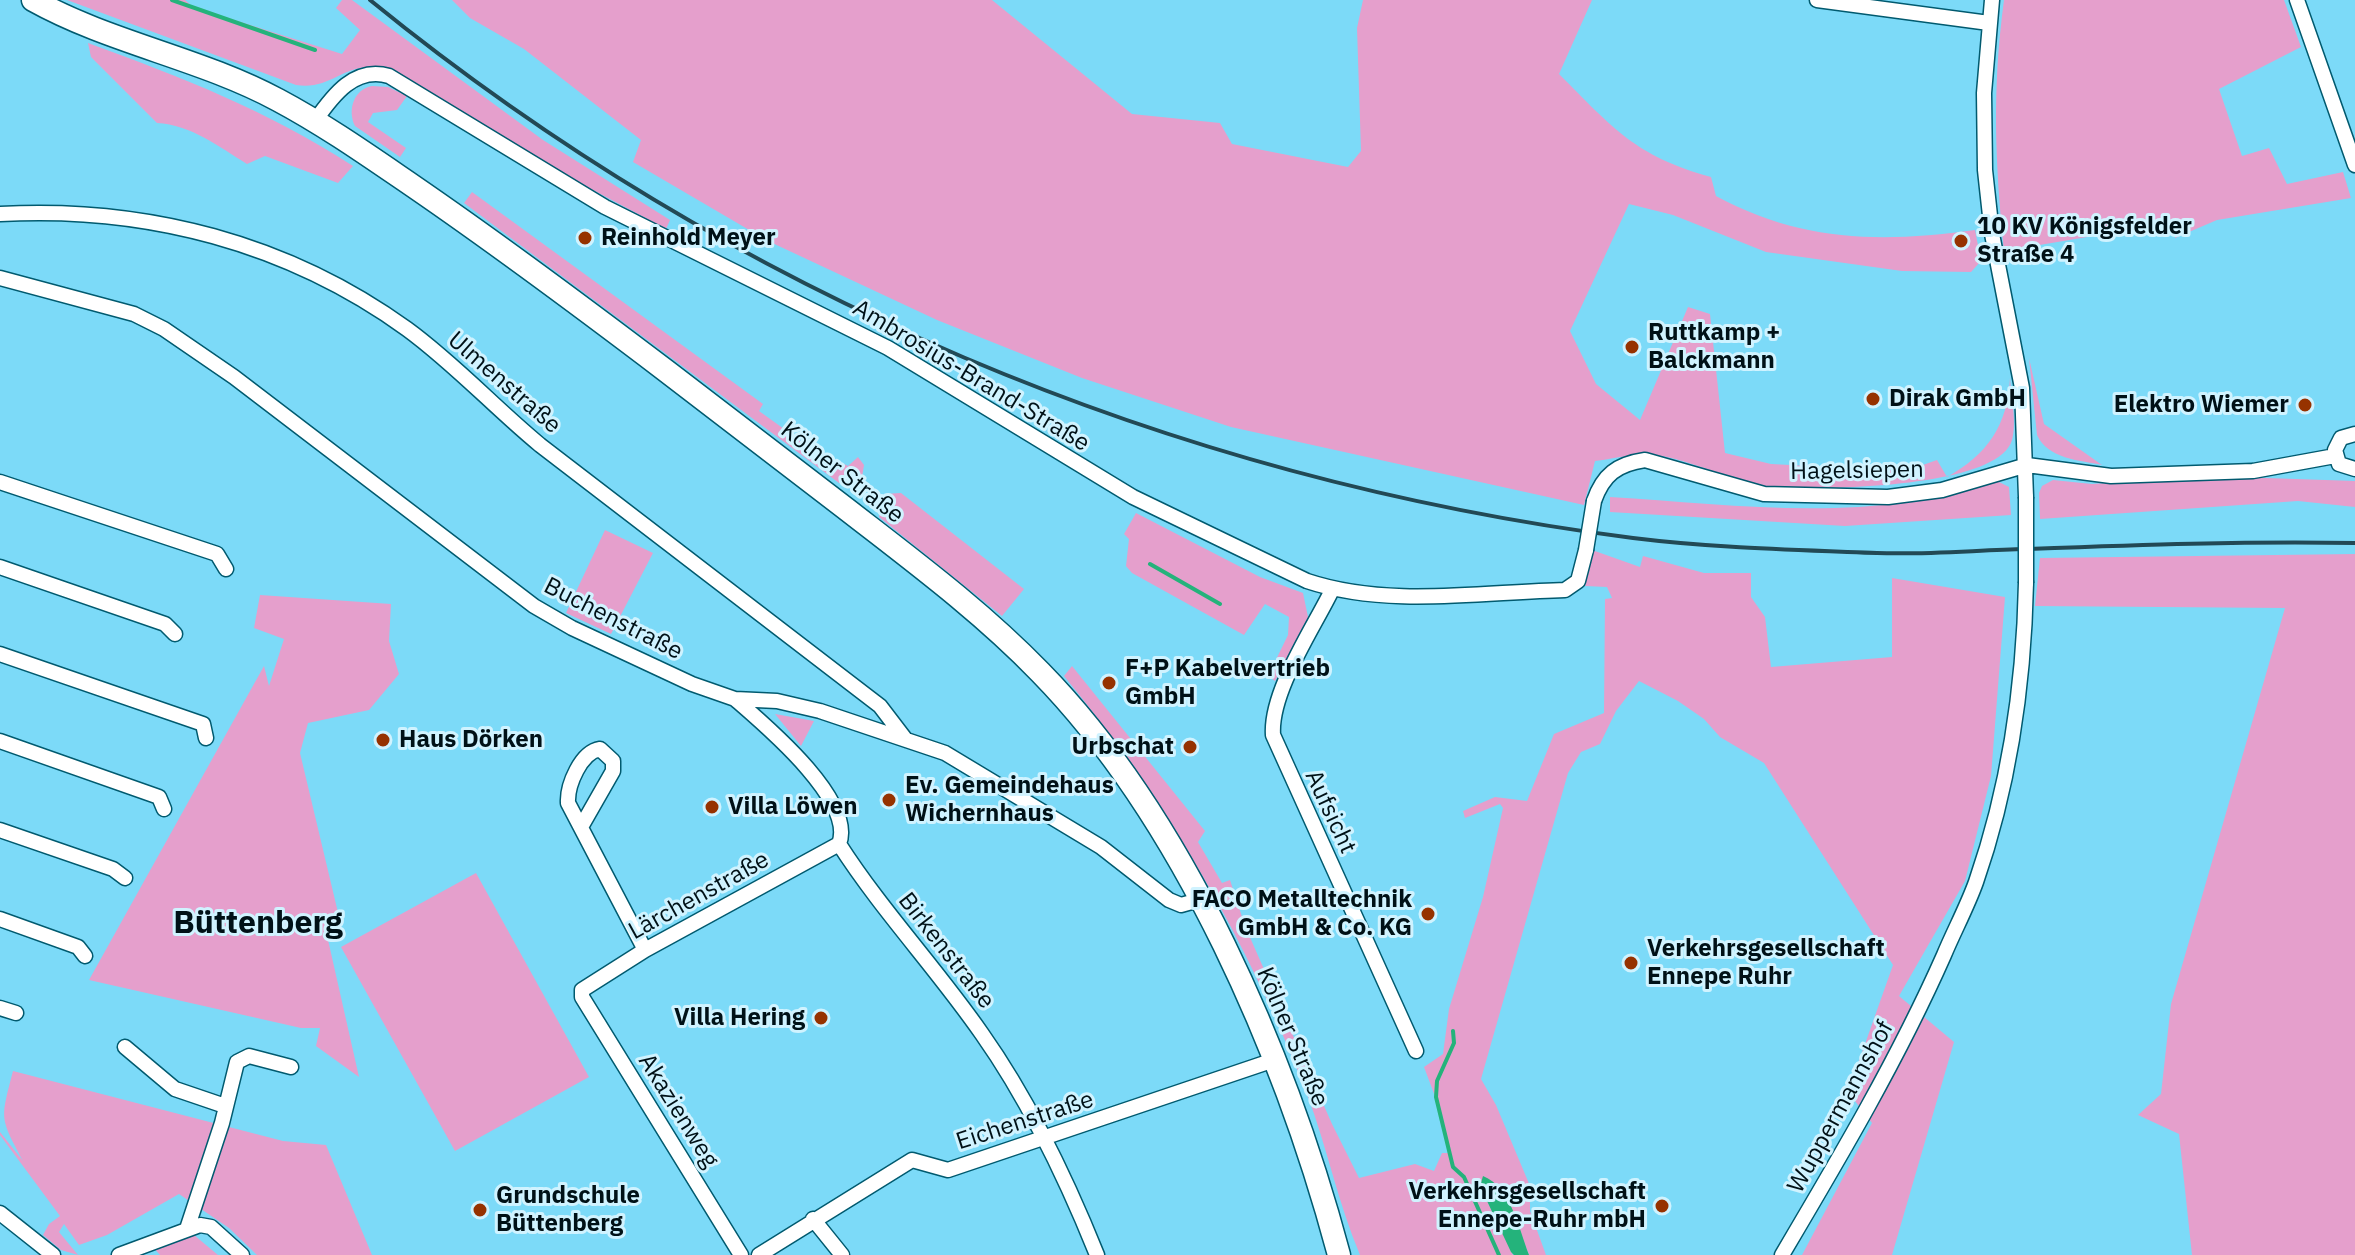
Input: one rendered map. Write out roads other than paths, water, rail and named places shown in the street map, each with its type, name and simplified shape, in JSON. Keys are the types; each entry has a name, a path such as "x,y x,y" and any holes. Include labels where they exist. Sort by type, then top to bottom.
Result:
{"main road":[{"name":"Kölner Straße","path":"33,0 78,21 240,82 315,121 464,221 581,306 978,614 1041,673 1089,728 1144,807 1199,900 1277,1059 1311,1156 1339,1255"}],"street":[{"path":"1817,0 1989,23"},
{"name":"Wuppermannshof","path":"1782,1255 1880,1088 1923,1003 1976,882 2010,753 2022,665 2027,465 2021,378 1992,234 1985,170 1984,93 1992,0"},
{"path":"2297,0 2355,165"},
{"name":"Ambrosius-Brand-Straße","path":"315,121 331,98 355,78 367,74 389,76 605,207 888,348 1133,497 1258,560 1332,590 1392,596 1565,590 1578,581 1586,550"},
{"name":"Ulmenstraße","path":"0,214 43,212 160,221 263,252 351,294 440,354 493,406 540,445 880,706 906,740"},
{"name":"Buchenstraße","path":"0,278 134,314 164,329 247,386 534,606 599,641 692,684 735,699 791,704 945,753 1101,847 1169,900 1181,905 1199,900"},
{"path":"2355,434 2341,438 2335,456 2346,468 2355,469"},
{"name":"Hagelsiepen","path":"1586,550 1594,501 1601,482 1612,471 1630,462 1645,460 1665,463 1750,491 1888,497 1942,490 2027,465 2111,476 2253,471 2335,456"},
{"path":"0,482 217,554 226,569"},
{"path":"0,567 165,624 175,634"},
{"name":"Aufsicht","path":"1332,590 1281,692 1272,719 1273,735 1416,1051"},
{"path":"0,654 203,724 206,738"},
{"name":"Birkenstraße","path":"735,699 780,738 824,791 841,818 844,832 839,844 863,882 981,1032 1016,1084 1045,1139 1097,1255"},
{"path":"0,741 159,797 164,809"},
{"path":"581,827 613,771 613,761 600,749 585,757 567,795 568,803 645,950"},
{"path":"0,830 113,869 125,878"},
{"name":"Lärchenstraße","path":"582,990 645,950 839,844"},
{"path":"0,919 78,947 85,956"},
{"name":"Akazienweg","path":"582,990 582,997 741,1255"},
{"path":"0,1008 16,1013"},
{"path":"125,1047 175,1089 225,1106"},
{"path":"187,1229 241,1058 249,1056 291,1067"},
{"name":"Eichenstraße","path":"759,1255 912,1160 948,1170 1277,1059"},
{"path":"0,1213 53,1255"},
{"path":"813,1219 842,1255"},
{"path":"119,1255 187,1229 211,1227 242,1255"}],"waterway":[{"path":"172,0 315,50"},
{"path":"1150,564 1220,604"},
{"path":"1453,1031 1454,1043 1437,1081 1436,1097 1453,1167 1464,1177 1499,1255"}],"railway":[{"path":"370,0 509,105 655,200 807,284 964,358 1126,420 1292,471 1461,510 1633,538 1724,546 1914,553 2190,544 2355,543"}],"place":[{"name":"Reinhold Meyer","path":"585,238"},
{"name":"10 KV Königsfelder Straße 4","path":"1961,241"},
{"name":"Ruttkamp + Balckmann","path":"1632,347"},
{"name":"Dirak GmbH","path":"1873,399"},
{"name":"Elektro Wiemer","path":"2305,405"},
{"name":"F+P Kabelvertrieb GmbH","path":"1109,683"},
{"name":"Haus Dörken","path":"383,740"},
{"name":"Urbschat","path":"1190,747"},
{"name":"Ev. Gemeindehaus Wichernhaus","path":"889,800"},
{"name":"Villa Löwen","path":"712,807"},
{"name":"FACO Metalltechnik GmbH & Co. KG","path":"1428,914"},
{"name":"Verkehrsgesellschaft Ennepe Ruhr","path":"1631,963"},
{"name":"Villa Hering","path":"821,1018"},
{"name":"Verkehrsgesellschaft Ennepe-Ruhr mbH","path":"1662,1206"},
{"name":"Grundschule Büttenberg","path":"480,1210"}],"district":[{"name":"Büttenberg","path":"258,924"}]}
